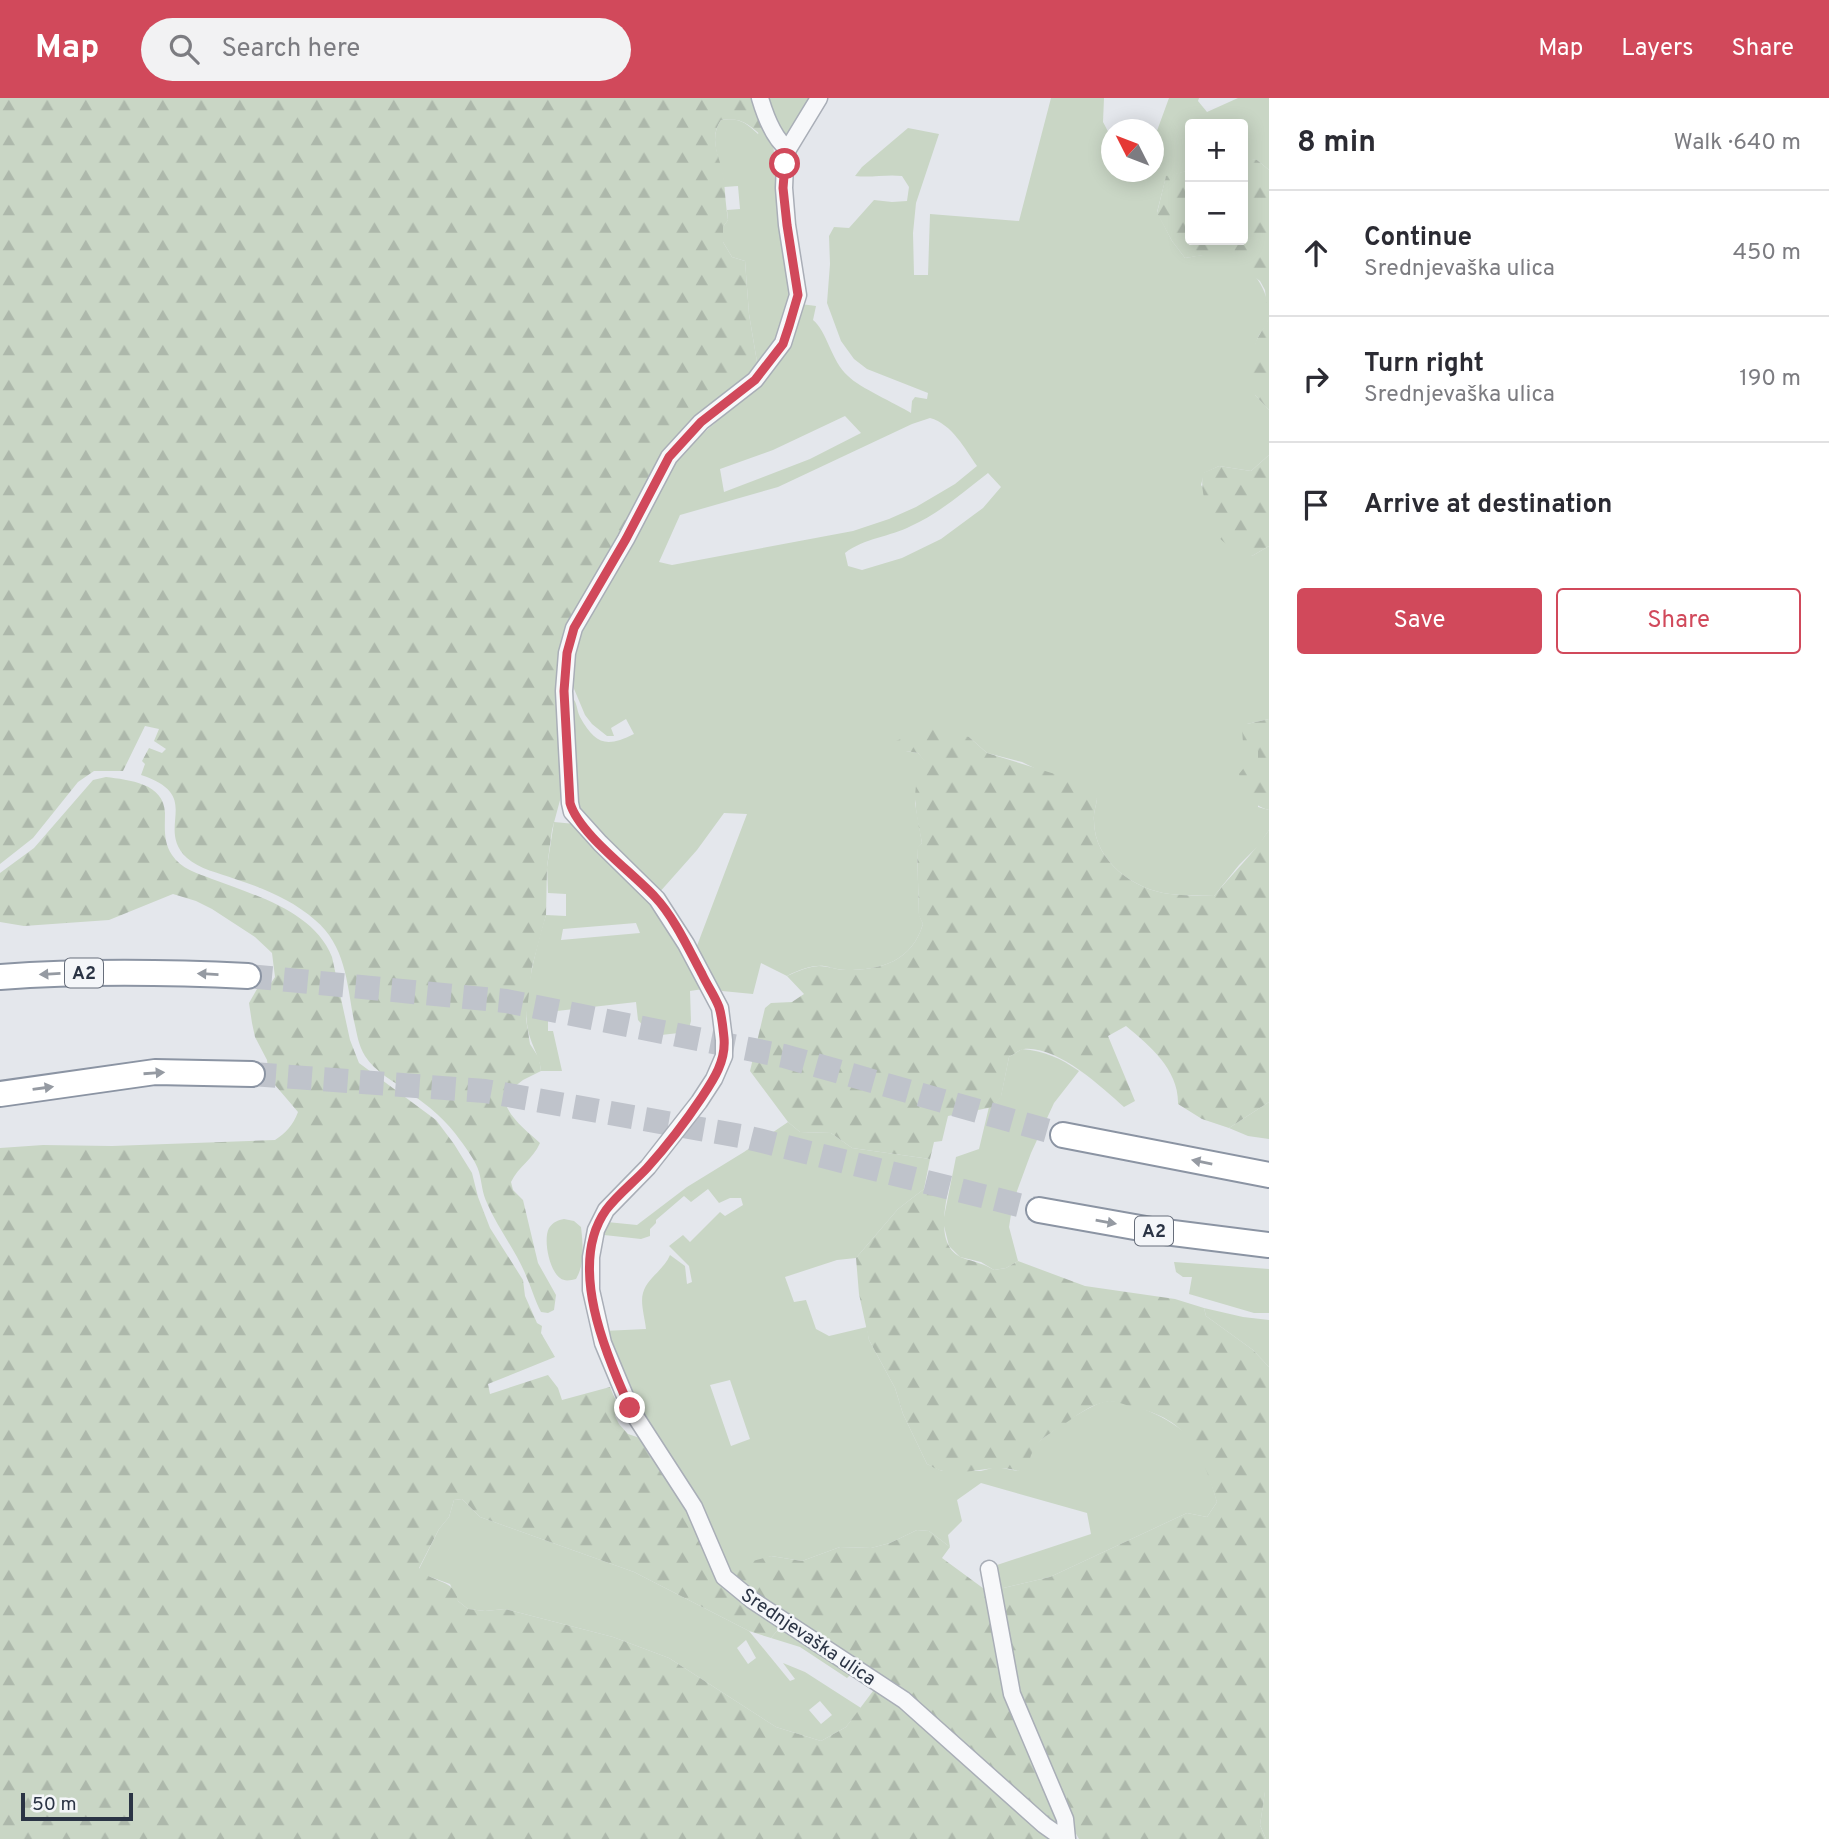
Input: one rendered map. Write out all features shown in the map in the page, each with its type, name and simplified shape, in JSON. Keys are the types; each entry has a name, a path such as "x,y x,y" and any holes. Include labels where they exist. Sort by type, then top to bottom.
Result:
{"highway":[{"name":"A2","path":"0,977 167,972 248,976"},
{"path":"0,1094 155,1072 252,1074"},
{"path":"1063,1135 1269,1175"},
{"name":"A2","path":"1039,1210 1157,1231 1269,1245"}],"street":[{"path":"760,98 781,144 788,149"},
{"name":"Srednjevaška ulica","path":"819,98 788,149 783,188 788,240 798,295 783,344 755,380 701,422 669,457 626,539 574,628 567,653 566,726 572,812 600,844 657,899 686,944 720,1008 724,1041 724,1056 714,1079 699,1102 648,1167 606,1210 596,1230 590,1257 590,1290 597,1326 630,1408 694,1507 724,1577 752,1600 904,1700 1044,1825 1066,1839"},
{"path":"989,1569 1012,1694 1065,1819 1066,1839"}],"green space":[{"path":"0,98 767,98 769,111 778,123 770,142 748,125 730,119 721,120 715,135 716,150 723,172 728,220 723,227 723,242 732,257 745,261 749,314 758,368 695,418 674,440 571,621 563,789 552,830 547,867 546,915 532,967 526,1019 530,1044 539,1058 541,1071 523,1080 504,1095 512,1115 540,1143 511,1182 513,1190 523,1200 538,1263 556,1295 554,1310 548,1313 541,1312 523,1268 496,1222 484,1195 478,1168 466,1147 437,1114 380,1072 365,1056 358,1039 344,966 325,930 306,913 277,895 197,865 187,858 178,846 175,835 175,802 171,792 160,783 141,775 145,764 142,761 149,748 162,753 166,749 154,741 159,729 145,726 123,771 94,771 78,782 33,838 0,864"},
{"path":"767,98 812,98 785,145 773,143 775,164 780,165 786,219 790,259 789,296 779,334 758,368 749,314 745,261 732,257 723,242 723,227 728,220 727,210 740,209 738,186 724,187 715,137 721,120 727,119 741,121 758,134 769,111"},
{"path":"1051,98 1104,98 1103,119 1101,119 1101,182 1164,182 1164,119 1161,119 1169,98 1199,98 1198,101 1207,112 1238,98 1269,98 1269,170 1257,160 1248,159 1248,119 1185,119 1185,171 1166,177 1157,212 1172,241 1185,258 1219,254 1238,260 1258,280 1268,306 1266,326 1255,345 1254,366 1255,395 1269,410 1269,455 1251,471 1219,466 1204,473 1201,485 1252,556 1269,546 1269,719 1247,724 1258,751 1258,807 1269,810 1269,830 1214,896 1176,895 1156,891 1143,887 1118,871 1101,849 1094,821 1097,799 1022,762 987,753 969,737 906,751 918,753 927,763 915,803 922,843 917,849 919,915 923,924 911,947 894,961 859,970 815,966 787,976 761,963 753,994 722,991 695,951 747,814 724,813 697,850 658,894 587,821 576,802 571,697 585,726 596,738 609,742 634,734 626,719 611,728 614,736 607,736 592,724 585,715 572,684 571,662 581,629 675,458 765,379 801,304 816,306 813,320 822,331 842,370 853,381 911,413 915,397 927,399 928,393 867,369 854,359 841,341 827,303 829,236 834,227 849,228 874,200 907,201 909,187 902,176 855,176 908,128 939,134 916,203 913,233 914,275 928,275 930,214 1019,221","holes":["845,416 861,433 810,459 724,492 720,469 773,450","930,418 945,426 957,438 977,466 955,484 916,507 853,531 672,565 659,562 680,515 778,487","988,473 1001,487 983,508 941,539 902,558 862,570 848,566 845,553 852,548 922,521"]},
{"path":"1248,158 1257,160 1269,170 1269,410 1255,395 1247,373 1256,341 1268,320 1265,290 1260,281 1227,256 1185,258 1157,213 1166,176 1185,171 1185,245 1248,245"},
{"path":"1269,455 1269,546 1252,556 1226,543 1216,533 1204,497 1203,473 1219,466 1251,471"},
{"path":"1269,719 1269,810 1248,797 1239,774 1247,764 1258,759 1258,751 1243,743 1242,728 1247,724"},
{"path":"928,727 969,737 987,753 1087,784 1097,799 1094,821 1101,849 1118,871 1143,887 1156,891 1176,895 1214,896 1269,830 1269,1102 1229,1128 1202,1119 1178,1104 1174,1080 1168,1070 1153,1051 1126,1026 1108,1036 1135,1101 1124,1107 1064,1060 1037,1050 1024,1049 1009,1057 1001,1097 993,1107 948,1116 942,1141 934,1142 930,1159 852,1148 831,1133 800,1132 788,1122 750,1071 765,1008 771,1003 792,1002 804,994 787,976 810,967 859,970 894,961 911,947 923,924 919,916 917,848 922,843 915,801 917,781 926,763 918,753 906,751 896,741"},
{"path":"106,777 144,785 159,795 165,813 167,845 180,864 281,907 312,928 332,957 350,1040 359,1063 436,1120 454,1144 472,1173 490,1228 523,1280 525,1296 555,1357 488,1384 490,1394 548,1375 558,1388 562,1400 610,1387 616,1401 615,1416 619,1424 628,1434 643,1439 676,1485 712,1565 781,1626 771,1638 749,1631 634,1572 480,1517 462,1499 454,1500 449,1517 439,1529 419,1568 430,1577 453,1588 458,1601 468,1609 505,1609 613,1637 669,1658 776,1727 821,1741 846,1727 876,1687 1056,1839 0,1839 0,1148 275,1140 289,1128 298,1112 269,1078 267,1060 255,1037 252,1023 249,1003 257,989 271,983 275,977 272,953 255,937 212,909 173,894 109,920 24,926 0,922 0,873 34,848 93,780"},
{"path":"554,822 575,824 641,887 675,933 703,989 690,991 691,1021 688,1032 652,1036 638,1020 636,1002 548,1012 548,1031 553,1031 562,1071 541,1071 527,1024 529,985 546,915 566,916 566,894 548,893 547,867","holes":["636,923 640,933 561,940 563,929"]},
{"path":"1022,1049 1052,1056 1079,1071 1054,1103 1031,1153 1013,1202 1009,1227 1018,1261 1006,1268 994,1270 981,1262 960,1257 949,1246 943,1222 956,1157 979,1149 989,1107 993,1107 1001,1096 1009,1057"},
{"path":"1269,1102 1269,1139 1248,1136 1229,1128"},
{"path":"788,1122 800,1132 831,1133 852,1148 930,1159 924,1189 898,1209 856,1258 837,1260 785,1277 794,1302 806,1300 816,1329 829,1336 867,1327 869,1340 895,1388 903,1414 927,1464 942,1471 981,1471 996,1467 1018,1471 1032,1448 1057,1428 1092,1407 1109,1401 1119,1402 1167,1420 1194,1442 1205,1463 1217,1502 1207,1517 1187,1513 1050,1577 999,1589 997,1565 1091,1534 1087,1513 981,1483 957,1500 962,1521 948,1535 950,1547 929,1531 917,1530 890,1543 871,1548 840,1547 802,1561 771,1556 729,1574 645,1424 603,1331 646,1329 643,1293 670,1255 685,1266 687,1284 692,1282 689,1266 669,1246 683,1235 690,1242 720,1212 725,1216 743,1205 741,1198 730,1198 719,1203 708,1189 691,1202 684,1196 656,1220 650,1229 650,1236 641,1239 604,1235 601,1231 607,1222 637,1225 687,1187","holes":["730,1380 750,1439 731,1446 710,1385"]},
{"path":"924,1189 948,1191 944,1219 946,1238 949,1246 963,1258 994,1270 1006,1268 1018,1261 1085,1286 1175,1299 1204,1308 1206,1316 1253,1350 1269,1367 1269,1792 1265,1792 1260,1825 1266,1839 1079,1839 1074,1830 1025,1713 1013,1670 999,1589 1050,1577 1187,1513 1207,1517 1217,1502 1199,1453 1180,1429 1152,1412 1120,1403 1100,1403 1078,1414 1046,1436 1037,1445 1029,1463 1018,1471 999,1468 952,1472 927,1464 903,1414 895,1388 869,1340 859,1294 856,1258 898,1209"},
{"path":"564,1219 574,1221 581,1227 582,1261 576,1279 562,1279 556,1274 547,1247 549,1228"},
{"path":"1174,1262 1269,1269 1269,1313 1254,1313 1189,1294 1192,1277 1183,1277 1176,1272"},
{"path":"1204,1308 1269,1320 1269,1367 1253,1350 1206,1316"},
{"path":"462,1499 480,1517 634,1572 749,1631 790,1681 795,1679 783,1663 805,1672 861,1708 846,1727 821,1741 776,1727 669,1658 613,1637 505,1609 468,1609 458,1601 450,1584 425,1575 419,1569 439,1529 449,1517 454,1500","holes":["746,1640 756,1658 748,1664 737,1648","820,1701 832,1715 821,1724 809,1710"]},
{"path":"917,1530 929,1531 950,1547 942,1558 991,1594 1004,1672 1062,1820 1058,1829 729,1574 745,1563 771,1556 802,1561 840,1547 871,1548 890,1543"},
{"path":"781,1626 852,1673 847,1678 800,1647 771,1638"},
{"path":"1265,1791 1269,1792 1269,1839 1266,1839 1260,1825"}],"tunnel":[{"path":"248,976 506,1001 784,1056 1063,1135"},
{"path":"252,1074 485,1091 746,1137 1039,1210"}],"route":[{"path":"630,1408 597,1326 590,1290 590,1257 596,1230 606,1210 648,1167 699,1102 714,1079 724,1056 724,1041 720,1008 686,944 657,899 600,844 572,812 564,691 567,653 574,628 626,539 669,457 701,422 755,380 783,344 798,295 788,240 783,188 785,164"}]}
